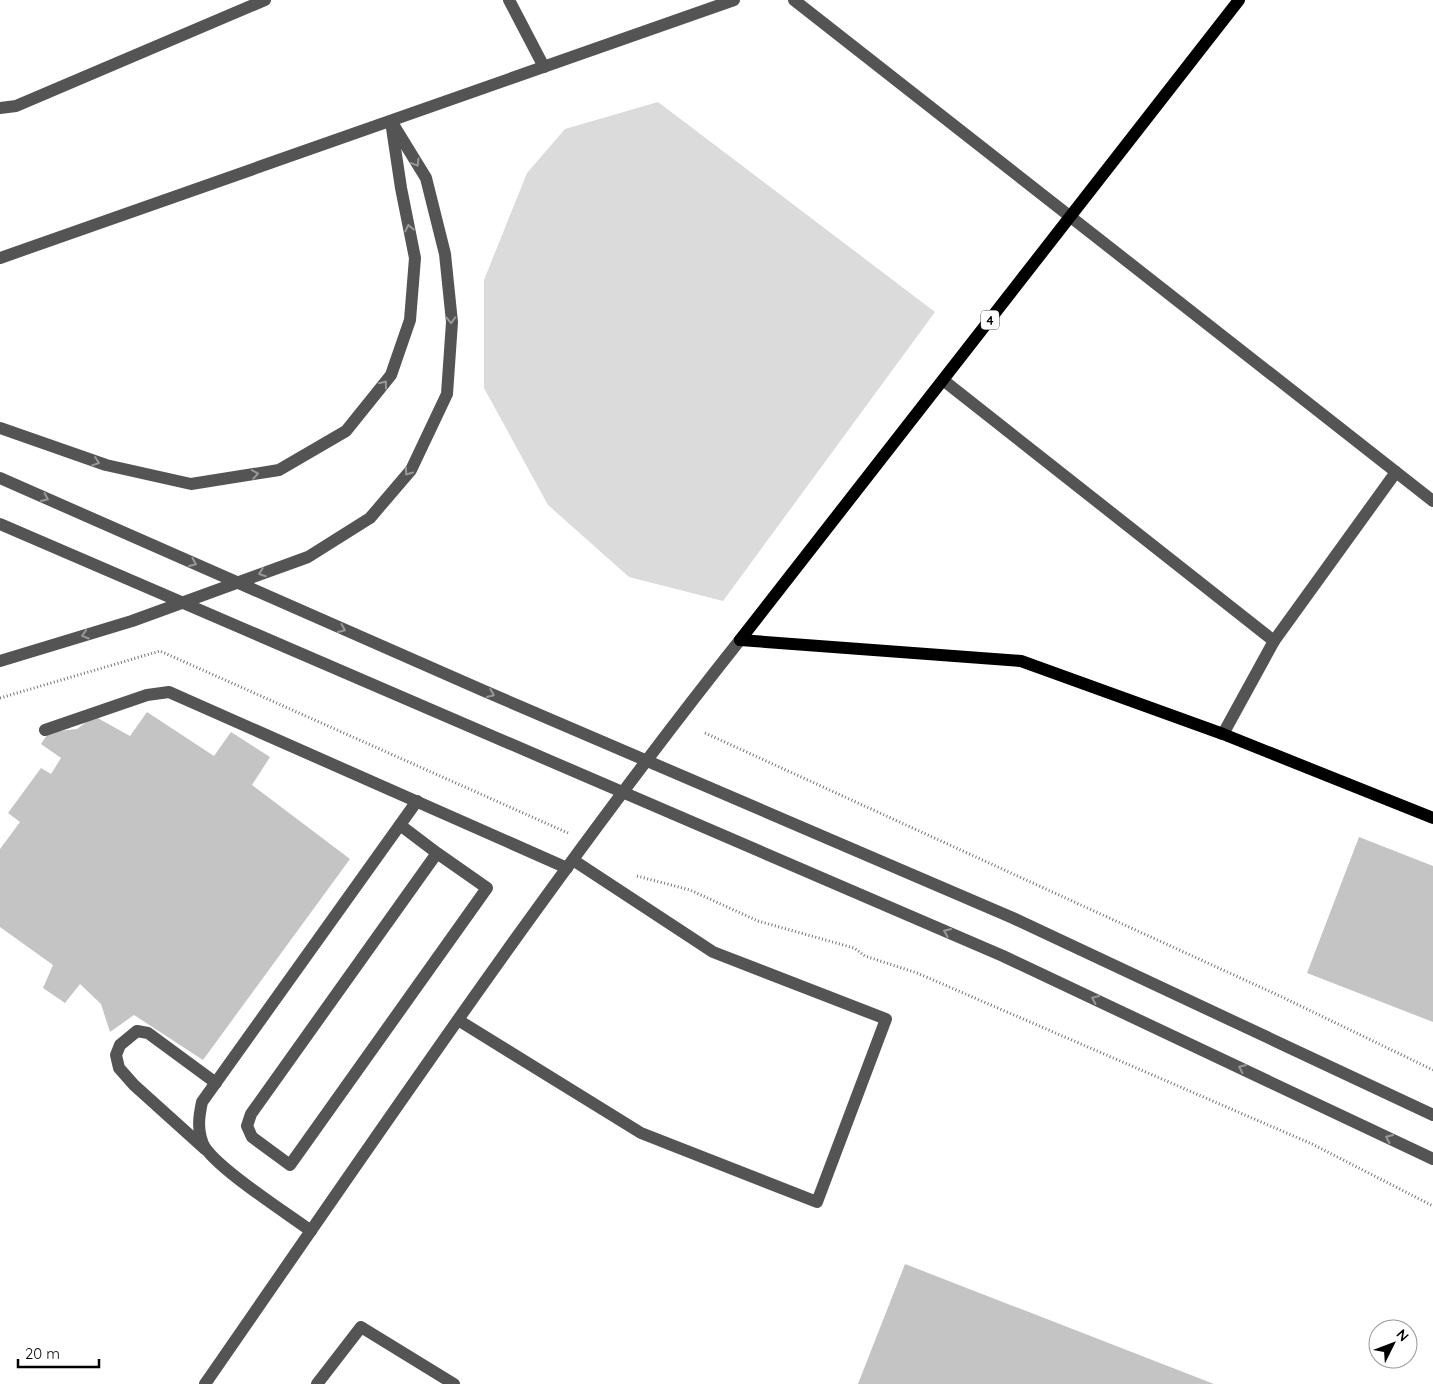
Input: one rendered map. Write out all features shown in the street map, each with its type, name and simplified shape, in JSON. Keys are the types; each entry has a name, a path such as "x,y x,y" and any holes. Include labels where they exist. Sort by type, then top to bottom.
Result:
{"main road":[{"name":"4","path":"740,640 1240,0"},
{"path":"740,640 1021,661 1223,734 1433,818"}],"street":[{"path":"0,108 16,106 265,0"},
{"path":"509,0 544,67"},
{"path":"0,258 734,0"},
{"path":"794,0 1433,501"},
{"path":"0,428 106,465 191,484 278,470 346,431 391,375 410,320 415,258 400,188 391,121"},
{"path":"0,661 132,621 308,557 370,518 411,470 447,394 452,322 445,254 426,178 391,121"},
{"path":"943,380 1274,641"},
{"path":"1223,734 1274,641 1396,472"},
{"path":"0,478 482,690 1013,918 1433,1115"},
{"path":"0,524 1003,956 1433,1158"},
{"path":"205,1384 458,1020 601,820 740,640"},
{"path":"45,730 147,695 169,692 570,864 714,952 886,1020 816,1202 642,1133 458,1020"},
{"path":"312,1231 221,1165 214,1157 203,1144 198,1121 202,1102 417,800"},
{"path":"400,825 487,888 290,1165 252,1137 246,1126 251,1114 437,852"},
{"path":"214,1157 134,1085 119,1068 116,1055 120,1045 137,1031 148,1033 216,1083"},
{"path":"317,1384 361,1327 454,1384"}],"path":[{"path":"705,733 1282,997 1433,1070"},
{"path":"628,874 690,890 758,922 854,948 865,956 917,973 1312,1144 1433,1206"}],"shaded area":[{"path":"658,102 935,312 723,601 629,577 548,505 484,388 484,280 527,173 565,129"}],"building":[{"path":"147,712 214,756 231,732 270,757 252,785 350,859 203,1060 134,1015 110,1032 101,1004 80,984 65,1003 43,988 53,965 0,927 0,849 20,822 8,813 41,768 51,774 61,758 41,744 49,732 77,729 94,716 130,736"},
{"path":"1359,837 1433,866 1433,1022 1307,973"},
{"path":"905,1264 1214,1384 858,1384"}]}
